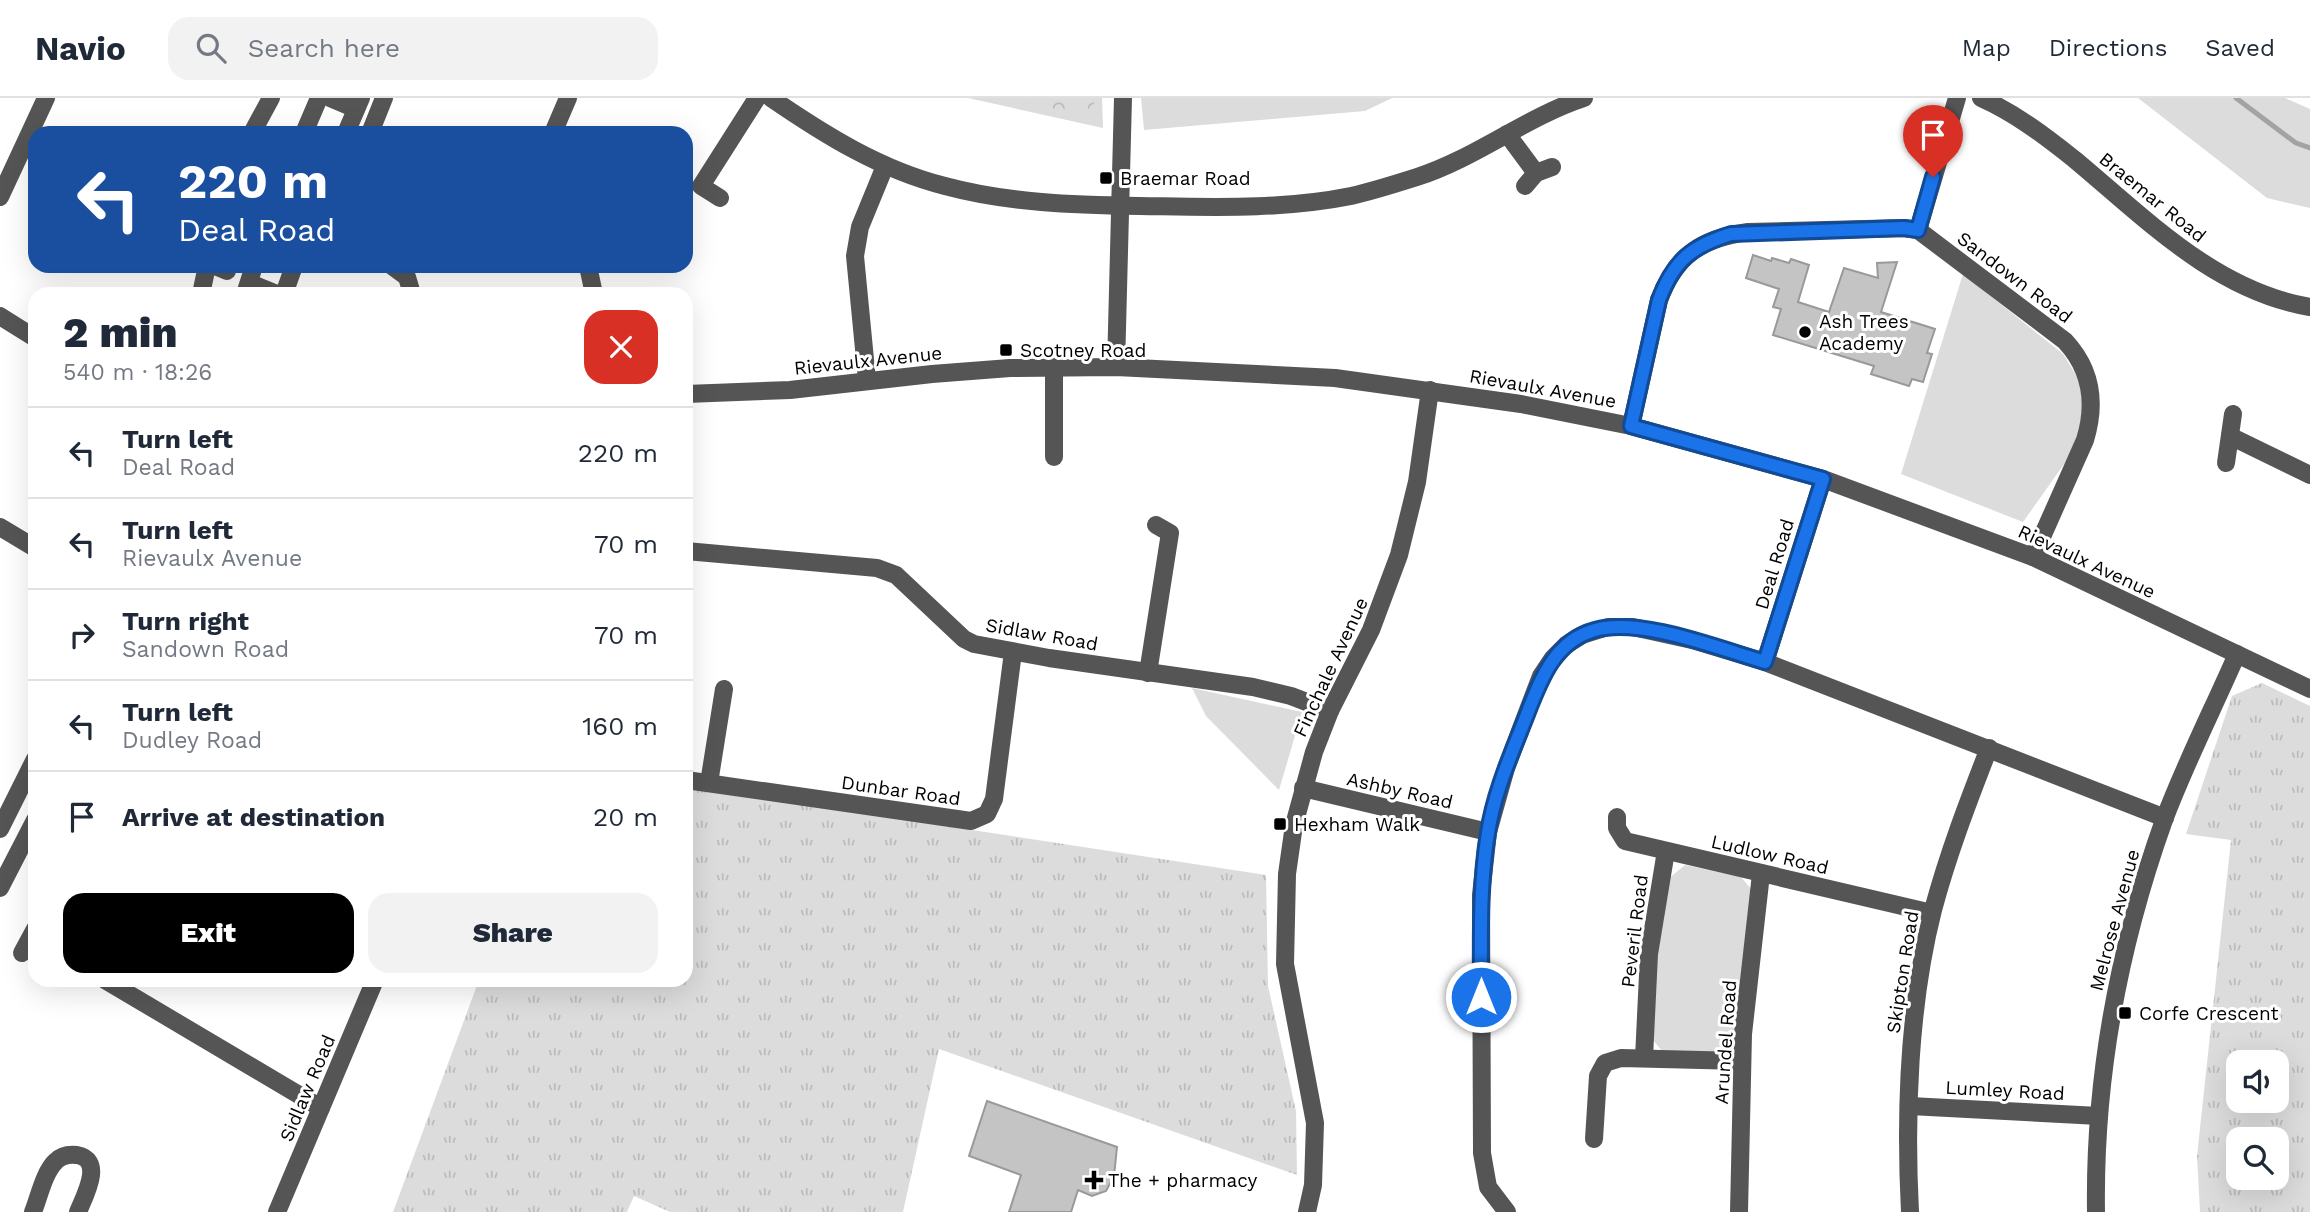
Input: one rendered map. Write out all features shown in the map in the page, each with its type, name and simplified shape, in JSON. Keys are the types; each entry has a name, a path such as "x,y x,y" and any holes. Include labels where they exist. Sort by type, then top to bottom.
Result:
{"street":[{"path":"33,126 46,98"},
{"path":"256,126 271,98"},
{"path":"307,126 319,98"},
{"path":"330,98 358,104 349,126"},
{"path":"373,126 384,98"},
{"path":"556,126 568,98"},
{"path":"720,198 701,186 757,98"},
{"path":"771,98 821,133 885,166 944,186 1029,202 1227,207 1301,203 1351,196 1421,176 1465,157 1559,106 1584,98"},
{"path":"1116,368 1123,98"},
{"path":"1631,426 1659,300 1672,272 1688,254 1712,240 1748,232 1904,228 1918,230 1956,98"},
{"name":"Braemar Road","path":"1980,98 2002,108 2060,148 2202,264 2255,292 2310,307"},
{"path":"1507,134 1538,175"},
{"path":"0,197 28,137"},
{"path":"867,380 855,256 860,228 885,166"},
{"name":"Sandown Road","path":"1918,230 2065,341 2074,351 2087,376 2092,403 2090,424 2033,557"},
{"path":"0,316 28,334"},
{"path":"1054,367 1054,457"},
{"name":"Rievaulx Avenue","path":"693,394 790,390 932,374 1054,367 1116,368 1335,377 1430,390 1631,426 1823,479 2033,557 2310,689"},
{"name":"Finchale Avenue","path":"1307,1212 1313,1185 1315,1123 1285,964 1287,874 1294,825 1303,789 1330,711 1371,630 1399,555 1415,492 1430,390"},
{"path":"2226,463 2233,414"},
{"path":"2230,436 2310,475"},
{"name":"Deal Road","path":"1765,662 1823,479"},
{"path":"1148,673 1170,533 1156,525"},
{"path":"0,527 28,544"},
{"name":"Sidlaw Road","path":"693,552 888,570 974,645 1253,687 1291,696 1330,711"},
{"path":"1507,1212 1488,1186 1482,1153 1480,895 1488,832 1506,768 1541,676 1553,658 1581,635 1608,627 1633,627 1692,640 1765,662 2165,818"},
{"name":"Dunbar Road","path":"693,781 971,821 987,814 994,799 1013,652"},
{"name":"Melrose Avenue","path":"2096,1212 2099,1116 2111,1011 2126,942 2165,818 2237,654"},
{"path":"709,783 724,689"},
{"name":"Skipton Road","path":"1910,1212 1911,1046 1932,913 1947,861 1989,748"},
{"path":"0,829 28,773"},
{"name":"Ashby Road","path":"1303,789 1488,832"},
{"name":"Ludlow Road","path":"1617,817 1619,836 1625,841 1932,913"},
{"path":"0,888 28,834"},
{"name":"Peveril Road","path":"1644,1058 1648,954 1666,851"},
{"name":"Arundel Road","path":"1739,1212 1741,1061 1761,874"},
{"path":"22,953 28,944"},
{"path":"117,987 321,1108"},
{"name":"Sidlaw Road","path":"277,1212 372,987"},
{"path":"1594,1139 1598,1076 1605,1063 1621,1058 1741,1061"},
{"name":"Lumley Road","path":"1910,1105 2099,1116"},
{"path":"33,1212 50,1168 64,1155 73,1154 82,1156 89,1163 92,1173 90,1185 78,1212"}],"green space":[{"path":"968,98 1102,98 1103,128"},
{"path":"1003,98 1094,98 1094,117"},
{"path":"1141,98 1392,98 1365,111 1144,130"},
{"path":"2138,98 2285,98 2310,109 2310,208 2267,198"},
{"path":"1963,274 2063,354 2078,378 2084,397 2080,433 2067,460 2023,522 1901,474"},
{"path":"2262,683 2310,706 2310,1212 2200,1212 2197,1156 2231,840 2186,834 2232,696"},
{"path":"1192,688 1302,712 1279,790 1206,716"},
{"path":"693,787 1266,875 1268,986 1296,1111 1297,1175 939,1049 903,1212 670,1212 634,1196 627,1212 393,1212 476,987 693,987"},
{"path":"1685,865 1741,877 1751,889 1736,1037 1715,1054 1663,1052 1652,1039 1655,962 1668,879"}],"building":[{"path":"1753,255 1789,263 1791,259 1809,265 1798,302 1829,312 1844,268 1878,278 1877,263 1897,262 1881,312 1935,329 1927,353 1932,354 1923,382 1912,379 1909,386 1871,374 1874,366 1773,335 1781,309 1773,307 1779,289 1746,278"},
{"path":"987,1101 1117,1147 1114,1176 1106,1191 1092,1196 1078,1190 1071,1212 1009,1212 1021,1175 969,1156"}],"waterway":[{"path":"2236,98 2296,143 2310,148"}],"place":[{"name":"Braemar Road","path":"1106,178"},
{"name":"Ash Trees Academy","path":"1805,332"},
{"name":"Scotney Road","path":"1006,350"},
{"name":"Hexham Walk","path":"1280,824"},
{"name":"Corfe Crescent","path":"2125,1013"},
{"name":"The + pharmacy","path":"1094,1180"}],"route":[{"path":"1481,997 1480,895 1488,832 1506,768 1541,676 1553,658 1581,635 1620,626 1692,640 1765,662 1823,479 1631,426 1659,300 1672,272 1679,261 1697,248 1731,234 1904,228 1918,230 1933,177"}]}
